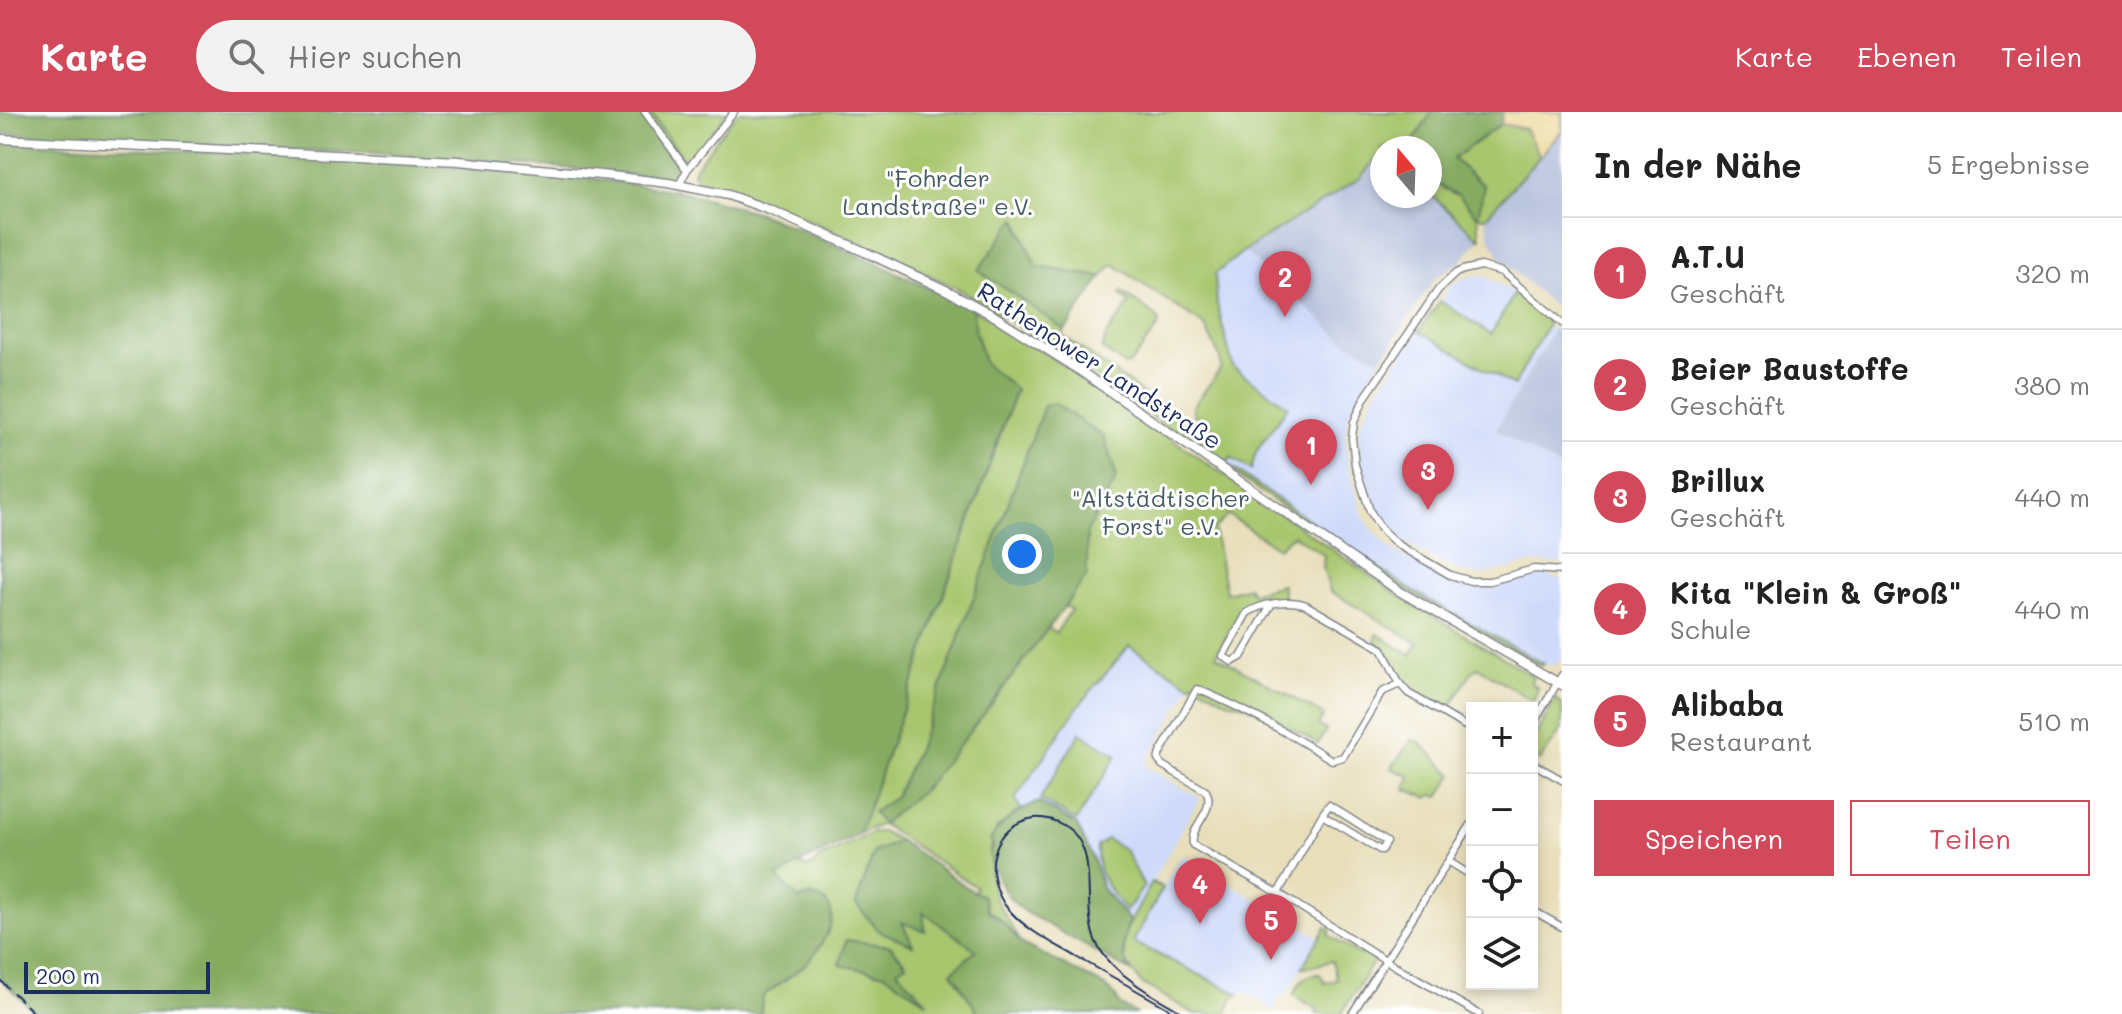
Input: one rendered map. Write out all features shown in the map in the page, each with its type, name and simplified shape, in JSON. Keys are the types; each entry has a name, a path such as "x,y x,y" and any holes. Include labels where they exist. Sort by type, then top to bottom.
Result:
{"main road":[{"name":"Rathenower Landstraße","path":"0,139 459,161 679,185 728,195 865,252 996,317 1073,366 1399,591 1560,681"}],"street":[{"path":"645,112 687,170"},
{"path":"679,185 687,170 734,112"},
{"path":"1562,323 1502,272 1481,266 1456,273 1438,290 1369,391 1357,411 1352,438 1355,465 1370,511 1386,536 1404,548 1450,575 1471,581 1490,581 1534,569 1562,571"},
{"path":"1271,605 1241,657 1232,662 1226,659 1223,656 1247,613 1253,608 1271,605 1298,602 1382,649 1408,693 1466,727"},
{"path":"1538,716 1560,681"},
{"path":"1400,684 1382,692 1343,757 1332,760 1240,707 1197,689 1158,760 1206,791 1210,798 1192,835 1193,845 1479,1014"},
{"path":"1538,766 1562,780"},
{"path":"1278,893 1322,815 1329,805 1387,842 1380,850 1322,815"},
{"path":"1352,1014 1466,832"},
{"path":"1448,861 1466,872"},
{"path":"1538,913 1562,927"}],"shaded area":[{"path":"1562,131 1562,313 1503,261 1490,239 1486,217"},
{"path":"1370,166 1370,208 1442,208 1442,205 1480,239 1460,262 1434,280 1380,360 1343,340 1244,251 1360,178"},
{"path":"1244,251 1343,340 1380,360 1349,414 1345,433 1348,466 1362,512 1370,527 1390,548 1460,587 1492,588 1537,576 1562,579 1562,659 1556,665 1544,664 1406,587 1226,464 1231,456 1251,470 1256,452 1288,406 1233,368 1217,304 1215,274"},
{"path":"1484,276 1515,293 1491,334 1440,301 1459,280"},
{"path":"1547,326 1553,330 1496,430 1562,469 1562,563 1532,563 1481,575 1460,571 1402,540 1384,523 1375,508 1362,466 1359,445 1361,423 1376,392 1419,331 1514,386"},
{"path":"1554,328 1562,336 1562,469 1496,430"},
{"path":"1129,646 1191,685 1145,763 1148,768 1200,798 1130,921 1102,888 1094,861 1077,825 1039,802 1021,809 1015,799 1079,705"},
{"path":"1182,855 1319,937 1287,995 1281,994 1275,1006 1278,1009 1276,1012 1244,991 1239,994 1132,942"}],"green space":[{"path":"0,112 650,112 685,161 671,179 371,153 251,149 0,133"},
{"path":"650,112 728,112 690,159 685,161"},
{"name":"\"Fohrder Landstraße\" e.V.","path":"738,112 1432,112 1417,136 1370,136 1370,166 1360,178 1244,251 1215,274 1217,304 1233,367 1288,406 1256,452 1251,470 1231,457 1227,464 1406,587 1544,664 1541,666 1390,581 1205,453 1213,439 1213,430 1193,414 1193,407 1221,368 1220,358 1205,326 1113,264 1102,277 1036,267 1017,219 979,270 1065,330 1062,335 1191,428 1197,421 1208,429 1210,437 1203,448 1198,448 1066,356 959,289 777,206 697,179 693,172"},
{"path":"1432,112 1503,112 1501,124 1453,159 1484,186 1478,217 1458,195 1442,187 1442,136 1417,136"},
{"path":"1501,124 1525,129 1540,156 1486,217 1478,217 1480,239 1442,205 1442,187 1458,195 1452,159"},
{"path":"0,142 254,154 569,175 684,192 762,214 973,309 975,331 984,363 1016,389 859,834 798,864 777,878 799,899 815,897 825,901 831,912 831,920 825,937 809,960 763,996 760,1014 37,1014 0,978"},
{"path":"1016,218 1036,267 1102,277 1065,330 978,270"},
{"path":"1122,292 1157,317 1159,325 1131,363 1125,365 1102,349 1106,336 1130,303 1120,295"},
{"path":"1515,293 1549,322 1514,386 1419,331 1440,301 1491,334"},
{"name":"\"Altstädtischer Forst\" e.V.","path":"973,309 995,320 1089,382 1400,596 1533,676 1531,682 1538,688 1533,701 1477,667 1449,709 1424,695 1420,697 1411,691 1388,654 1375,642 1377,634 1411,655 1418,643 1330,591 1323,568 1324,555 1293,535 1278,548 1228,515 1214,529 1226,593 1249,587 1251,593 1282,585 1284,599 1255,605 1239,614 1216,655 1324,715 1318,725 1326,730 1318,744 1289,727 1286,731 1278,726 1281,722 1262,711 1260,714 1245,705 1227,701 1193,682 1191,685 1129,646 1079,705 1015,799 1021,809 997,828 989,853 995,898 1022,944 999,918 987,910 983,896 974,892 976,887 882,824 859,834 1016,390 984,363 975,331","holes":["1044,406 1116,475 1087,531 1087,576 1064,606 1071,610 1056,633 1048,628 924,789 873,812 895,797 918,749"]},
{"path":"1054,403 1104,437 1116,475 1087,531 1087,576 924,789 882,824 873,812 895,797 918,749 1044,406"},
{"path":"1556,698 1562,705 1562,729 1540,761 1538,730"},
{"path":"1080,733 1117,755 1076,821 1040,799"},
{"path":"1412,740 1419,742 1453,775 1439,796 1428,798 1405,789 1410,776 1391,768"},
{"path":"1039,802 1077,825 1094,861 1102,888 1130,921 1123,946 1130,971 1025,912 1002,886 989,853 993,845 990,840 1012,817"},
{"path":"875,832 883,832 900,841 874,852 856,904 911,944 901,921 925,930 922,911 977,951 952,972 979,1014 760,1014 763,996 806,964 813,895 799,899 777,878 798,864 808,868 822,857"},
{"path":"1107,839 1125,850 1144,886 1126,911 1101,874 1097,846"},
{"path":"900,841 983,896 987,910 999,918 1022,944 1105,986 1120,1005 1137,1014 979,1014 952,972 976,950 923,912 925,931 902,922 913,945 879,931 856,904 874,852"},
{"path":"1152,882 1163,888 1133,942 1239,994 1233,998 1226,1014 1195,1014 1141,983 1125,961 1123,936"},
{"path":"1326,927 1331,930 1328,935 1360,955 1364,950 1376,958 1341,1014 1316,1014 1318,1010 1293,995 1300,983 1310,975 1320,974 1325,983 1337,980 1332,961 1302,967"},
{"path":"846,940 891,946 906,964 897,970 928,1003 885,974 840,965"}],"sand":[{"path":"1503,112 1562,112 1562,131 1540,156 1525,129 1501,124"}],"tram line":[{"path":"1178,1014 1041,936 1008,909 997,889 993,859 997,845 1009,829 1027,820 1041,818 1060,823 1076,835 1087,865 1090,917 1099,948 1126,977 1185,1014"}],"railway":[{"path":"0,980 35,1014"}],"place":[{"name":"Beier Baustoffe","path":"1285,317"},
{"name":"A.T.U","path":"1311,485"},
{"name":"Brillux","path":"1428,510"},
{"name":"Kita \"Klein & Groß\"","path":"1200,924"},
{"name":"Alibaba","path":"1271,960"}]}
